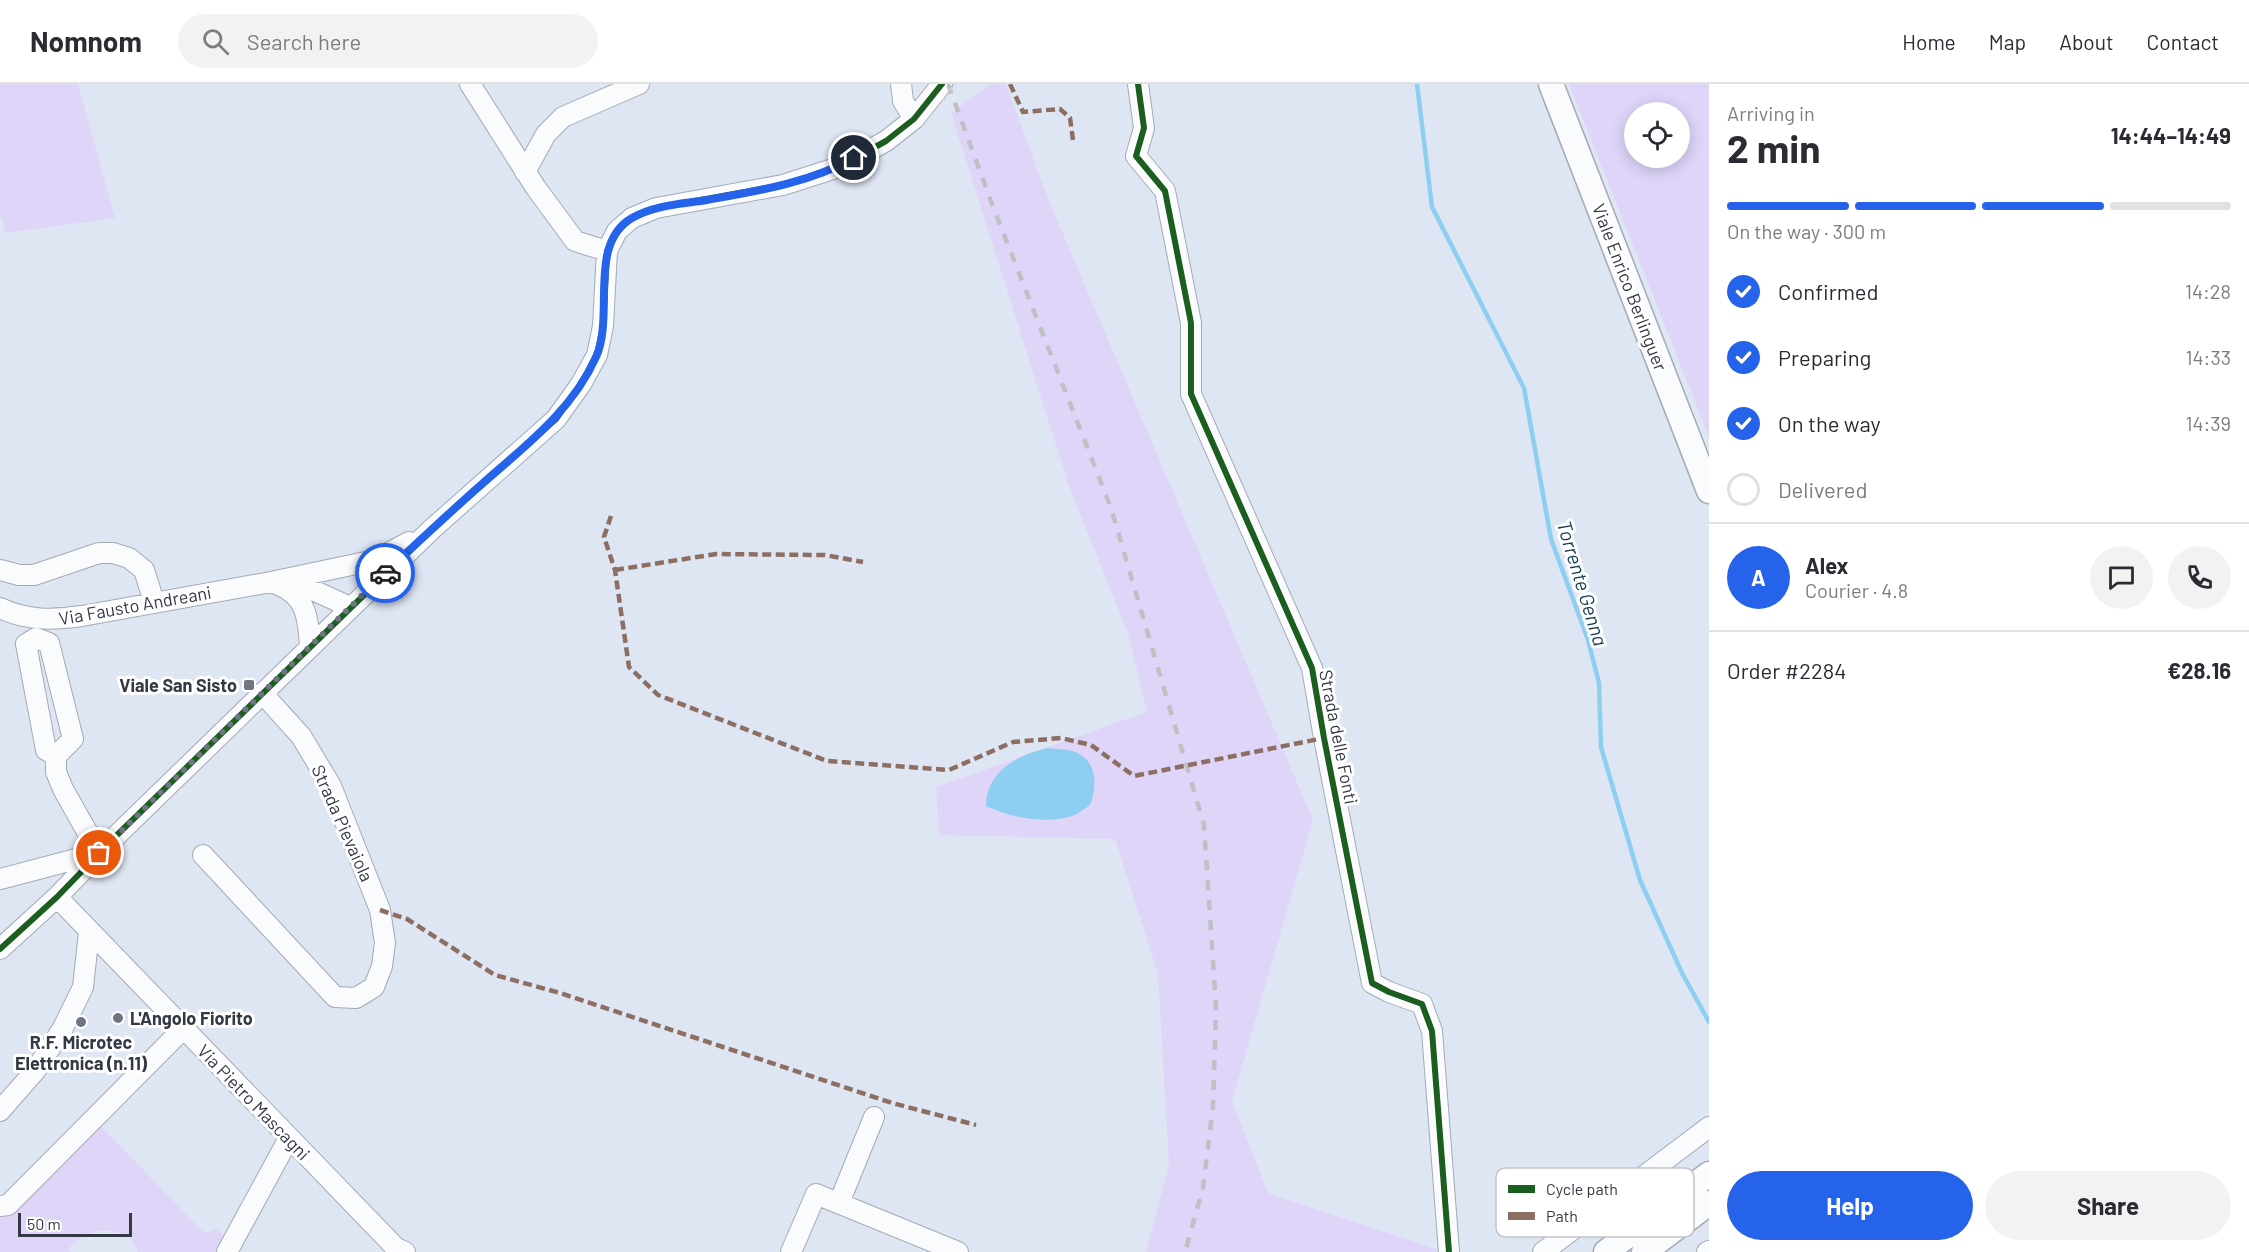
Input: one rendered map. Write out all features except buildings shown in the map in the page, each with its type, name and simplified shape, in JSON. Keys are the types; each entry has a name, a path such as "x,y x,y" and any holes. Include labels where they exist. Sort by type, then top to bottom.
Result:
{"main road":[{"name":"Viale Enrico Berlinguer","path":"1551,84 1709,491"},
{"path":"1694,1185 1709,1174"},
{"path":"1694,1214 1709,1203"},
{"path":"1606,1252 1626,1237"},
{"path":"1644,1252 1664,1237"}],"street":[{"path":"470,84 525,172 575,241 607,251"},
{"path":"525,172 546,134 563,117 639,84"},
{"path":"901,84 903,101 914,118"},
{"name":"Strada delle Fonti","path":"1138,84 1144,128 1136,156 1165,191 1191,323 1191,394 1312,668 1372,983 1422,1004 1432,1030 1449,1252"},
{"path":"0,949 57,897 350,607 432,529 556,419 581,384 597,356 603,326 607,251 616,231 632,218 656,208 783,185 839,167 886,141 940,93"},
{"name":"Via Fausto Andreani","path":"280,585 319,572 375,560 432,529"},
{"path":"0,570 19,575 34,575 99,553 113,553 129,558 144,570 154,602"},
{"path":"319,572 331,577 343,589 350,607"},
{"path":"280,585 304,607 309,621 310,646"},
{"name":"Via Fausto Andreani","path":"0,608 29,618 56,620 154,602 280,585 304,586 350,607"},
{"path":"56,756 46,750 26,644 36,638 49,643 73,739 56,756 56,772 99,853"},
{"name":"Strada Pievaiola","path":"203,855 335,997 356,998 374,987 382,966 385,943 380,910 331,786 302,736 262,693"},
{"path":"0,879 99,853"},
{"name":"Via Pietro Mascagni","path":"57,897 396,1248 405,1252"},
{"path":"0,1111 35,1071 63,1028 83,987 89,932"},
{"path":"0,1206 9,1205 183,1029"},
{"path":"839,1203 874,1117"},
{"path":"1655,1168 1709,1127"},
{"path":"227,1252 289,1138"},
{"path":"790,1252 816,1194 958,1252"},
{"path":"1544,1252 1564,1237"}],"path":[{"path":"940,93 954,84"}],"shaded area":[{"path":"0,84 78,84 115,218 6,233 0,214"},
{"path":"991,84 1006,84 1049,201 1313,820 1232,1101 1268,1193 1445,1252 1146,1252 1169,1165 1158,974 1115,839 939,835 936,787 1147,712 1128,633 1070,489 951,113"},
{"path":"1569,84 1709,84 1709,437"},
{"path":"100,1125 204,1233 216,1229 227,1238 219,1252 138,1252 131,1239 115,1231 106,1230 81,1238 68,1249 73,1252 0,1252 0,1212"}],"water":[{"path":"1048,748 1072,751 1080,755 1091,766 1094,789 1090,805 1068,817 1045,820 1014,816 986,806 991,783 1006,766 1026,755"}],"waterway":[{"name":"Torrente Genna","path":"1417,84 1432,207 1524,388 1551,539 1588,640 1599,683 1601,747 1640,880 1682,973 1709,1022"}],"railway":[{"path":"948,84 992,204 1111,508 1204,825 1216,1007 1213,1106 1203,1188 1185,1252"}],"marked path":[{"path":"1010,84 1023,112 1060,109 1070,118 1073,140"},
{"path":"611,516 604,537 615,570 629,667 658,695 827,761 949,770 1013,742 1061,738 1091,745 1134,776 1324,738"},
{"path":"615,570 716,554 825,555 863,562"},
{"path":"380,910 407,919 495,975 560,993 892,1103 976,1125"}],"cycle path":[{"path":"0,949 57,897 118,834 432,529 556,419 581,384 597,355 603,326 607,251 617,231 632,218 656,208 783,185 839,167 886,141 914,119 942,84"},
{"path":"1138,84 1144,128 1136,156 1165,191 1191,323 1191,394 1312,668 1372,983 1422,1004 1432,1031 1449,1252"}],"way so far":[{"path":"99,853 385,573"}],"place":[{"name":"Viale San Sisto","path":"249,685"},
{"name":"L'Angolo Fiorito","path":"118,1018"},
{"name":"R.F. Microtec Elettronica (n.11)","path":"81,1022"}],"route":[{"path":"385,573 556,419 581,384 597,356 603,326 607,251 616,231 632,218 656,208 783,185 839,167 854,158"}]}
